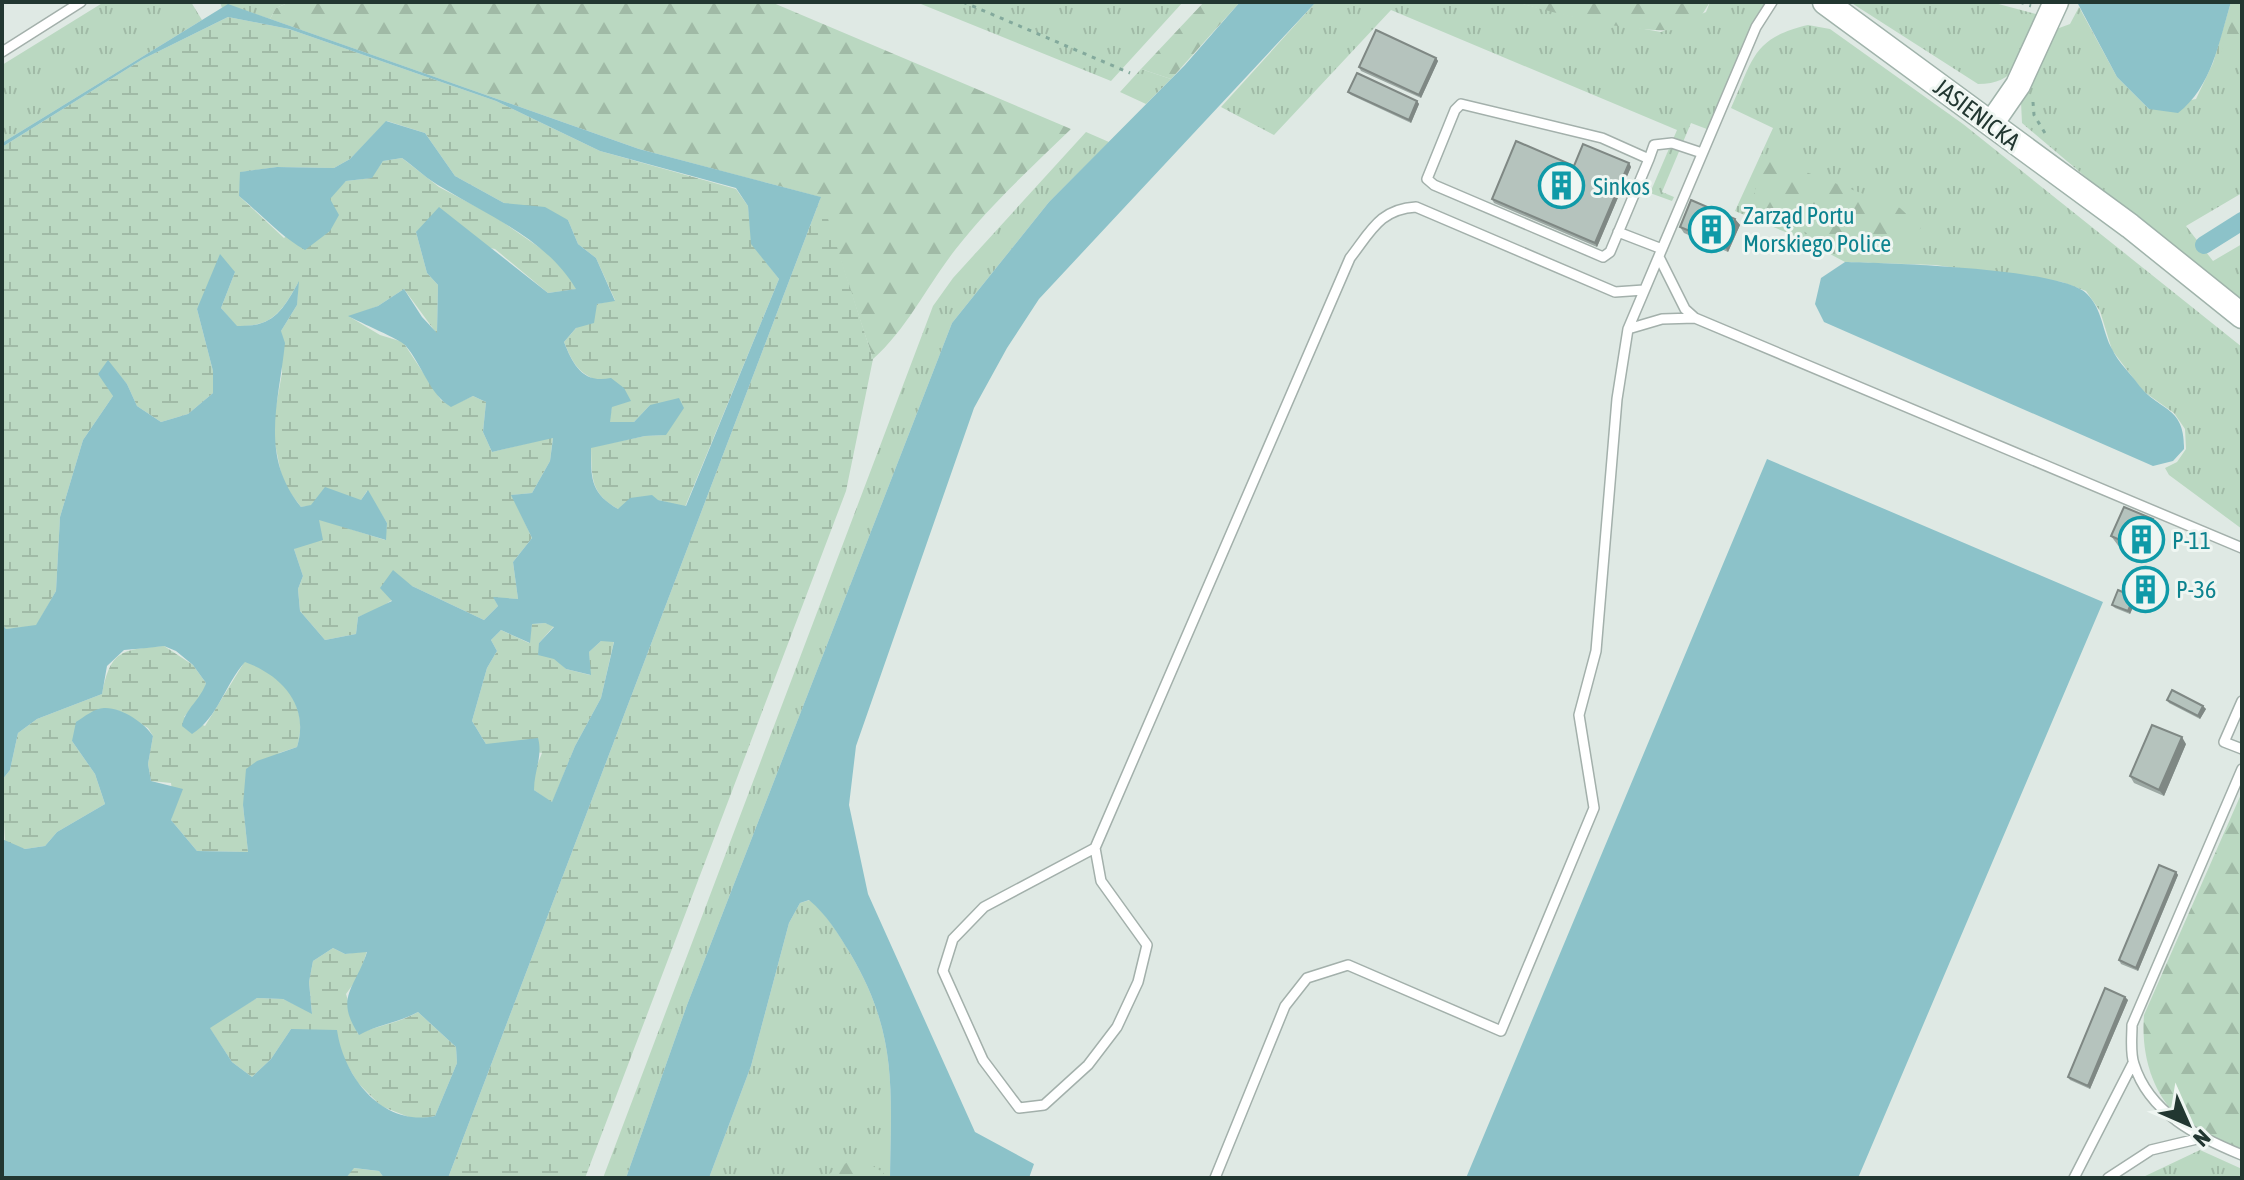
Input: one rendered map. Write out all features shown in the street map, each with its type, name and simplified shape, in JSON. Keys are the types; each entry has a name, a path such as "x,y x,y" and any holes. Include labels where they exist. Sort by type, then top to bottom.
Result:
{"main road":[{"path":"1995,118 2025,71 2055,2"},
{"name":"JASIENICKA","path":"1831,5 1899,41 2242,316"},
{"name":"JASIENICKA","path":"1995,118 2048,149 2130,226"}],"lane":[{"path":"2,52 81,2"},
{"path":"1215,1178 1285,1006 1307,978 1348,965 1501,1031 1594,808 1579,715 1596,651 1617,399 1628,329 1756,27 1772,2"},
{"path":"1649,159 1602,138 1461,104 1455,110 1428,173 1429,183 1603,257 1610,252 1649,159 1654,145 1661,143 1702,153"},
{"path":"1095,848 984,907 953,939 943,971 983,1060 1019,1108 1044,1105 1088,1065 1117,1027 1138,982 1147,945 1101,881 1095,848 1350,258 1374,227 1395,208 1416,207 1615,292 1644,290"},
{"path":"1618,232 1660,253 1685,309 1695,318 2242,548"},
{"path":"1628,329 1662,319 1695,318"},
{"path":"2242,701 2224,742 2242,749"},
{"path":"2242,769 2132,1025 2133,1063 2158,1107 2201,1138 2242,1155"},
{"path":"2074,1178 2133,1063"},
{"path":"2108,1178 2151,1150 2201,1138"}],"path":[{"path":"963,2 1130,73"},
{"path":"2035,92 2034,115 2042,133 2053,142 2048,149"}],"green space":[{"path":"104,2 191,2 202,20 2,143 2,65"},
{"path":"220,2 290,2 276,8 270,19 228,5 222,8"},
{"path":"290,2 771,2 1071,129 968,234 896,334 873,359 820,197 639,149 270,19 276,8"},
{"path":"916,2 1183,2 1111,81"},
{"path":"1204,2 1240,2 1171,79 1141,69"},
{"path":"1316,2 1515,2 1571,16 1661,32 1706,12 1710,2 1772,2 1712,131 1691,123 1662,192 1674,197 1672,201 1650,193 1677,130 1391,10 1274,135 1221,107"},
{"path":"1515,2 1710,2 1693,29 1671,30 1603,23"},
{"path":"1850,2 1991,2 2040,15 2020,63 2013,71 2004,78 1978,84"},
{"path":"2231,2 2242,2 2242,193 2186,226 2213,261 2242,244 2242,302 2162,236 2126,211 2022,123 2021,102 2051,31 2070,24 2079,7 2117,77 2149,109 2196,99 2213,63"},
{"path":"2237,2 2242,2 2242,56 2215,71"},
{"path":"228,17 289,29 496,101 600,151 736,189 748,206 752,244 779,279 685,507 658,500 618,509 602,497 594,484 591,447 665,435 650,405 634,422 609,422 612,407 598,381 580,370 567,349 564,342 597,304 615,300 596,258 578,244 568,220 504,203 455,176 425,133 387,121 350,159 334,168 277,167 241,172 239,196 284,238 346,181 371,178 383,161 402,158 439,187 494,216 559,261 577,289 548,293 495,249 416,232 427,273 438,285 437,334 404,289 378,306 350,317 380,335 403,342 441,400 451,406 473,396 486,402 483,432 492,452 553,437 550,461 532,493 512,495 532,538 513,562 518,599 494,598 498,606 484,620 412,586 379,609 358,617 356,634 325,640 300,611 298,589 303,576 294,549 319,519 385,540 387,523 367,491 361,500 301,507 283,483 272,429 282,373 281,331 297,305 298,283 286,303 267,321 236,326 221,308 235,272 205,294 197,309 213,371 213,393 188,414 161,422 137,406 127,384 107,361 113,396 83,440 60,517 56,591 36,626 6,629 2,624 2,147 143,59"},
{"path":"1808,25 1830,29 1963,124 2242,347 2242,529 2169,475 2165,468 2177,462 2186,449 2185,429 2174,413 2143,391 2112,350 2100,311 2086,291 2062,282 1935,265 1845,262 1802,239 1735,211 1773,128 1731,108 1750,64 1765,44 1790,30"},
{"path":"1141,69 1171,79 1146,104 1120,92"},
{"path":"1086,132 1109,142 1049,202 952,323 687,1005 626,1178 603,1178 933,306 953,278"},
{"path":"1772,159 1900,208 1921,228 1890,250 1850,254 1751,206 1761,167"},
{"path":"821,197 873,359 846,491 585,1178 448,1178"},
{"path":"532,624 554,626 539,643 566,669 590,675 589,652 601,641 614,641 601,698 575,746 552,803 534,790 534,773 542,753 486,744 472,721 487,668 497,651 491,640 501,630 529,643"},
{"path":"164,646 193,665 206,683 203,694 184,717 205,726 245,661 271,674 290,693 296,705 300,717 297,747 279,753 243,805 248,852 197,851 171,820 174,808 171,783 151,781 148,764 153,736 148,728 117,710 72,741 95,774 105,804 57,832 45,846 25,849 5,843 2,780 10,770 18,733 37,719 102,694 110,668 121,655 128,651"},
{"path":"2242,792 2242,1150 2193,1128 2170,1108 2150,1071 2143,1029 2144,1015"},
{"path":"810,900 846,946 877,1010 888,1062 890,1178 709,1178 751,1066 789,923 800,903"},
{"path":"333,948 345,954 367,951 359,976 346,994 358,1034 418,1012 456,1047 457,1063 435,1116 416,1120 381,1106 358,1083 340,1053 291,1029 271,1059 252,1077 232,1062 209,1027 257,998 283,999 312,1013 309,982 313,961"},
{"path":"2200,1150 2242,1169 2242,1178 2141,1178"},
{"path":"857,1156 884,1173 883,1178 823,1178"},
{"path":"353,1168 379,1171 384,1178 346,1178"}],"water":[{"path":"1240,2 1316,2 1039,299 1007,348 974,408 856,746 849,805 868,894 975,1132 1034,1164 1029,1178 890,1178 888,1062 877,1010 850,953 827,918 809,900 800,903 789,923 751,1066 709,1178 626,1178 687,1005 952,323 1049,202 1185,65"},
{"path":"2077,2 2231,2 2207,77 2190,102 2178,113 2149,109 2117,77"},
{"path":"228,4 639,149 821,197 448,1178 384,1178 379,1171 354,1168 346,1178 2,1178 2,839 25,849 45,846 57,832 105,804 95,774 72,741 76,722 97,709 111,708 132,717 149,731 153,736 148,764 151,781 183,789 171,820 197,851 248,852 243,805 246,769 257,761 297,747 300,732 296,705 289,694 270,675 245,662 215,710 192,734 182,726 206,683 193,665 164,646 124,650 107,666 102,694 37,719 18,733 10,770 2,780 2,624 6,629 36,625 56,591 60,517 83,440 113,396 98,374 108,360 127,384 137,406 161,422 188,414 213,393 213,371 197,309 220,254 235,272 221,308 237,326 259,324 275,316 299,281 297,305 281,331 285,343 276,408 276,448 288,487 301,507 311,505 325,487 361,500 368,490 387,523 386,540 319,520 323,540 294,549 303,576 298,589 300,611 325,640 356,634 358,617 392,601 380,588 393,570 412,586 484,620 498,606 493,597 518,599 513,562 532,538 511,495 532,493 550,461 553,438 492,452 483,432 486,402 473,396 451,407 431,387 405,345 348,316 378,306 404,289 422,317 437,333 438,285 427,273 416,232 439,207 548,293 576,289 564,272 534,243 438,185 402,158 383,161 372,178 346,181 330,199 339,215 330,231 305,250 279,232 239,196 240,172 277,167 334,168 350,159 386,121 425,133 455,176 504,203 545,207 568,220 578,244 596,258 615,301 597,304 594,323 576,328 564,342 580,371 593,378 611,378 624,388 631,401 612,407 610,422 634,422 650,405 679,398 684,408 666,435 645,436 591,448 591,468 597,491 618,509 630,498 652,495 658,500 686,506 779,279 751,244 748,206 736,188 600,151 496,101 289,29 228,17 143,59 2,147 2,143","holes":["545,623 554,627 539,643 538,655 554,659 566,669 591,675 589,652 601,641 614,642 601,698 575,746 552,802 534,790 538,738 486,744 472,721 487,668 497,651 491,640 501,630 530,643 532,624","333,948 345,954 367,952 347,1002 359,1035 418,1012 456,1047 457,1063 435,1116 399,1114 369,1095 348,1065 337,1030 291,1029 271,1059 252,1077 232,1062 210,1028 257,998 283,999 312,1014 309,982 313,961"]},
{"path":"1845,262 1973,269 2045,278 2071,285 2092,300 2121,363 2146,393 2175,416 2183,435 2184,449 2173,461 2153,466 1824,322 1815,304 1821,278"},
{"path":"1767,459 2103,602 1858,1178 1466,1178"}],"building":[{"path":"1376,30 1436,58 1419,95 1359,67"},
{"path":"1357,73 1417,101 1409,120 1348,92"},
{"name":"Sinkos","path":"1516,141 1574,166 1583,144 1629,163 1595,243 1492,199"},
{"name":"Zarząd Portu Morskiego Police","path":"1691,200 1735,219 1724,245 1680,227"},
{"path":"2124,507 2153,519 2140,549 2111,536"},
{"name":"P-36","path":"2138,574 2154,581 2148,597 2132,590"},
{"path":"2118,590 2134,597 2128,611 2112,605"},
{"path":"2172,690 2203,706 2198,716 2167,700"},
{"path":"2152,725 2182,737 2159,790 2130,776"},
{"path":"2159,865 2176,872 2136,968 2119,960"},
{"path":"2105,988 2125,997 2088,1086 2068,1077"}],"waterway":[{"path":"2204,245 2242,221"}],"place":[{"name":"Sinkos","path":"1562,186"},
{"name":"Zarząd Portu Morskiego Police","path":"1712,229"},
{"name":"P-11","path":"2141,540"},
{"name":"P-36","path":"2145,589"}]}
